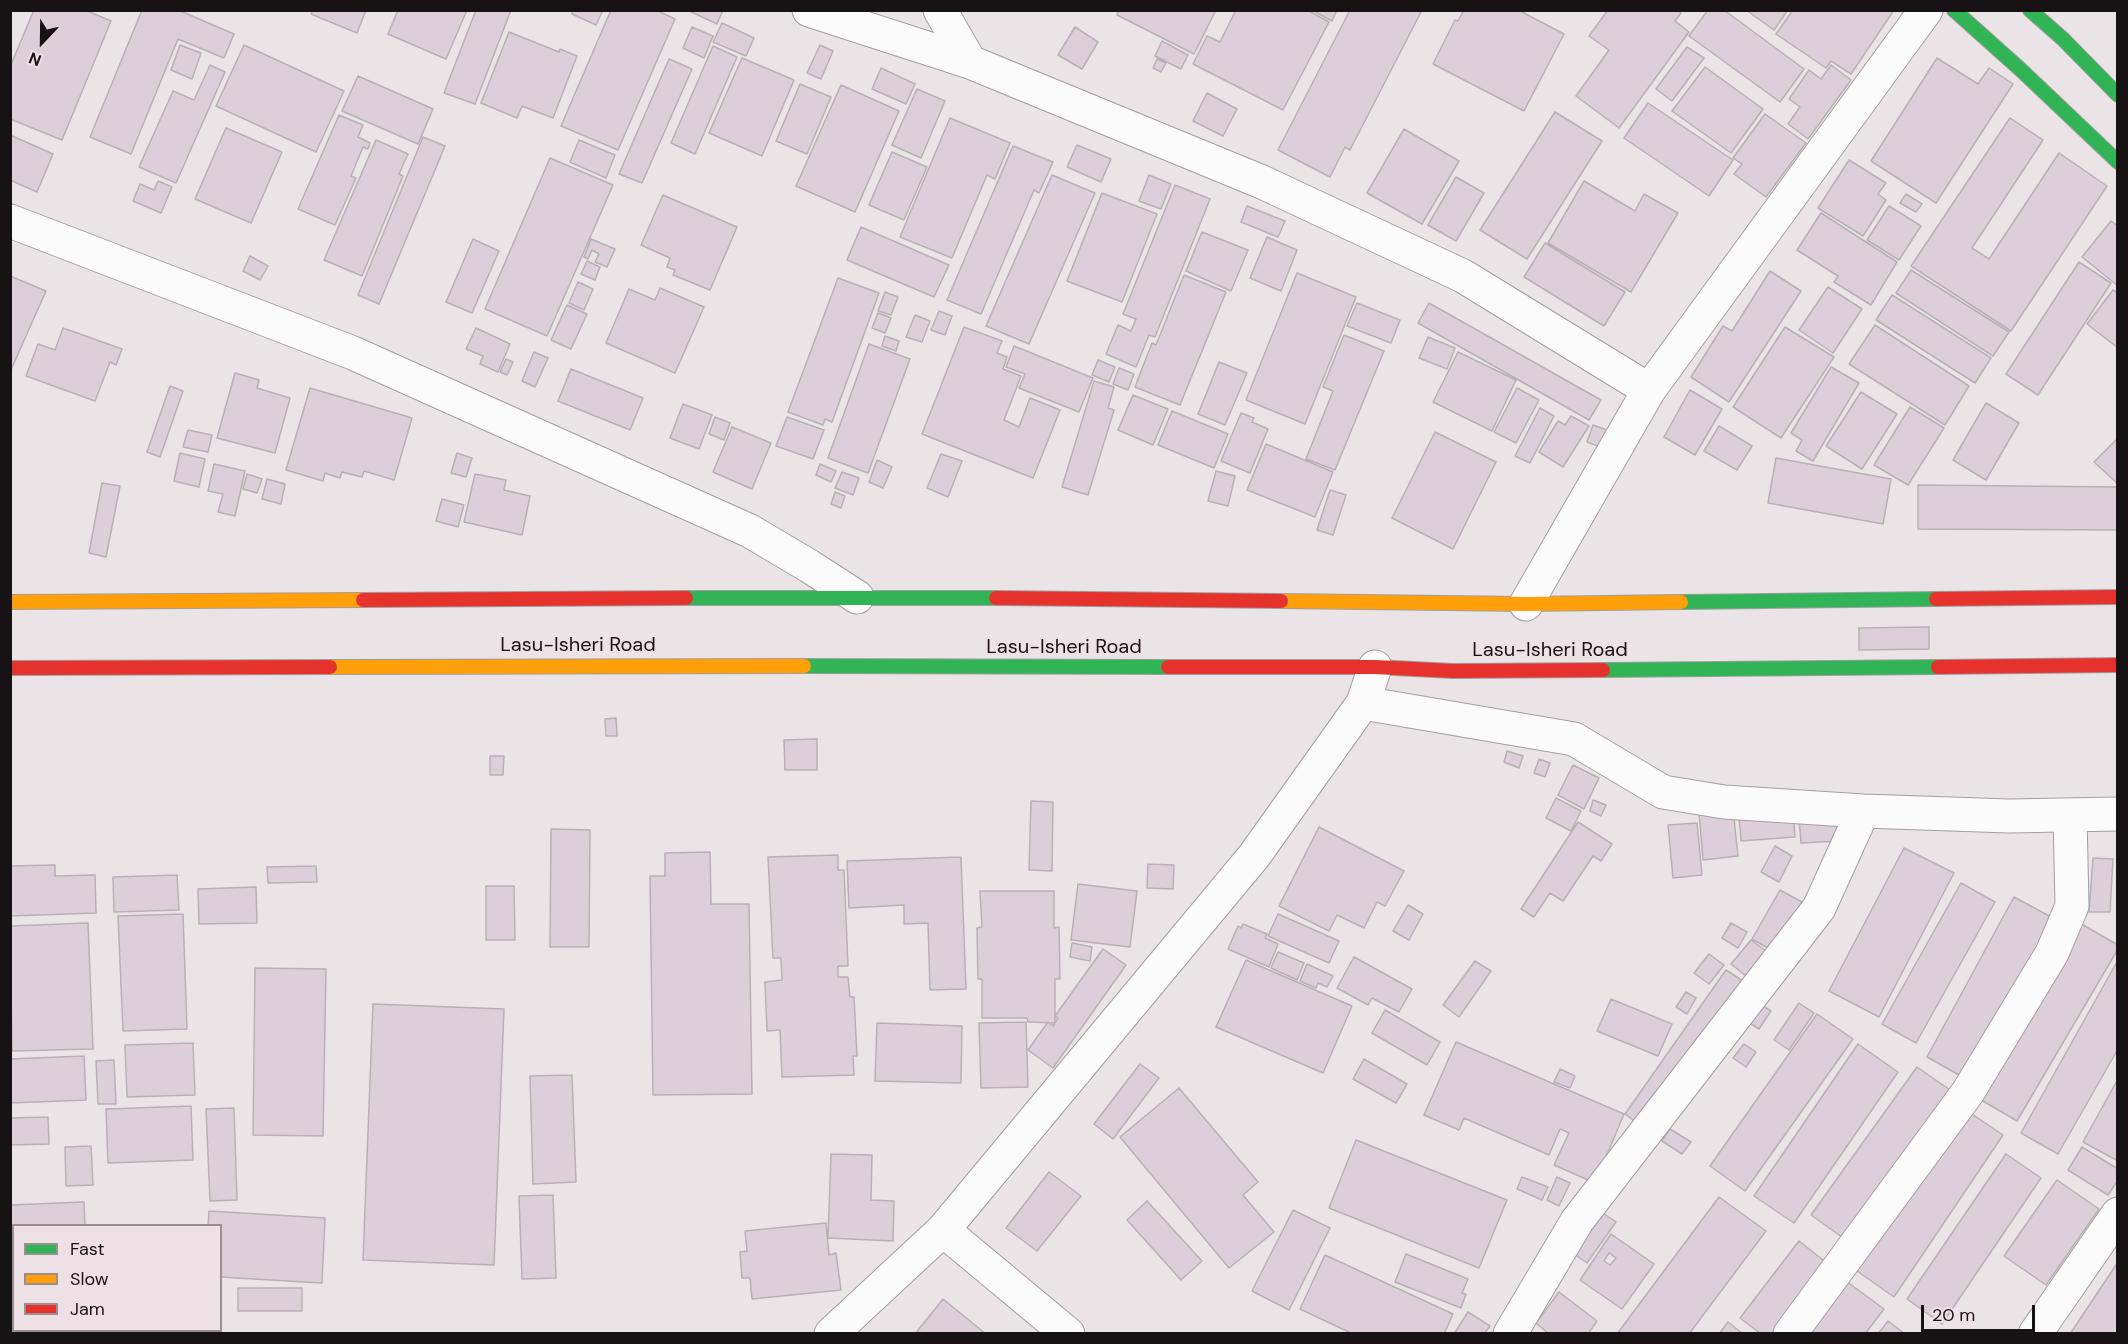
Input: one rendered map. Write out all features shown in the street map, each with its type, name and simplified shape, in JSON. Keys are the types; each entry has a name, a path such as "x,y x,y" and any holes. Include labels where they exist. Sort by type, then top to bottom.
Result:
{"main road":[{"path":"1954,10 2118,162"},
{"path":"2030,10 2063,39 2118,95"},
{"path":"10,602 857,597 1526,604 2118,597"},
{"name":"Lasu-Isheri Road","path":"10,668 1375,667 1465,671 2118,666"}],"street":[{"path":"808,10 970,62 1262,182 1463,276 1649,390"},
{"path":"940,10 970,62"},
{"path":"1526,604 1649,390 1926,10"},
{"path":"10,221 353,353 750,531 857,597"},
{"path":"831,1334 943,1230 1254,856 1363,703 1375,667"},
{"path":"1363,703 1574,739 1663,792 1724,802 1863,811 2009,816 2118,814"},
{"path":"1510,1334 1577,1221 1819,908 1863,811"},
{"path":"1791,1334 1968,1092 2052,952 2072,906 2070,815"},
{"path":"2035,1334 2118,1214"},
{"path":"943,1230 1068,1334"}],"building":[{"path":"34,10 85,10 111,21 62,140 10,119 10,67"},
{"path":"142,10 178,10 234,34 224,58 178,39 131,154 90,137"},
{"path":"313,10 366,10 357,33 311,14"},
{"path":"398,10 467,10 446,59 388,34"},
{"path":"476,10 511,10 475,104 444,93"},
{"path":"573,10 603,10 596,25 572,14"},
{"path":"611,10 656,10 675,19 618,150 561,126"},
{"path":"687,10 723,10 717,24"},
{"path":"1119,10 1216,10 1194,54 1117,15"},
{"path":"1236,10 1307,10 1329,22 1283,110 1193,64 1207,36 1220,42"},
{"path":"1312,10 1337,10 1332,21"},
{"path":"1350,10 1422,10 1350,150 1345,147 1330,177 1278,150"},
{"path":"1464,10 1518,10 1564,34 1524,111 1433,64 1455,20 1458,21"},
{"path":"1608,10 1677,10 1681,13 1675,21 1689,32 1619,128 1576,96 1609,50 1589,36"},
{"path":"1708,10 1724,10 1804,69 1780,102 1689,36"},
{"path":"1746,10 1788,10 1774,30"},
{"path":"1793,10 1894,10 1851,74 1831,61 1826,68 1776,34"},
{"path":"722,23 754,38 746,56 713,42"},
{"path":"692,27 713,36 704,58 683,48"},
{"path":"1075,27 1098,42 1082,69 1058,55"},
{"path":"509,32 559,52 560,49 577,56 553,118 522,106 517,118 481,103"},
{"path":"1162,41 1188,55 1181,69 1155,56"},
{"path":"180,45 201,53 192,79 171,70"},
{"path":"244,45 344,91 316,152 216,106"},
{"path":"820,45 833,51 821,79 807,73"},
{"path":"713,46 737,57 695,154 671,143"},
{"path":"1687,47 1704,58 1672,101 1656,89"},
{"path":"742,58 794,80 762,156 709,133"},
{"path":"1937,58 1978,84 1989,68 2013,84 1936,203 1871,161"},
{"path":"669,59 692,69 642,183 619,174"},
{"path":"1157,59 1166,63 1161,72 1153,68"},
{"path":"210,65 225,72 176,183 139,167 173,91 194,100"},
{"path":"1831,65 1851,80 1808,139 1788,124 1800,107 1789,99 1809,70 1821,79"},
{"path":"1705,67 1763,109 1731,153 1672,111"},
{"path":"881,68 915,84 906,104 872,89"},
{"path":"358,76 433,109 418,144 342,111"},
{"path":"800,84 831,97 807,154 776,141"},
{"path":"841,85 899,111 855,212 796,186"},
{"path":"917,89 945,101 921,158 892,145"},
{"path":"1207,93 1237,109 1223,136 1193,121"},
{"path":"1648,103 1733,160 1709,196 1624,138"},
{"path":"1555,112 1602,141 1527,259 1480,230"},
{"path":"1765,114 1806,143 1766,197 1734,174 1742,164 1733,158"},
{"path":"339,115 363,125 358,137 370,143 368,149 363,147 351,176 356,178 335,225 298,209"},
{"path":"950,118 1010,143 995,179 987,175 952,258 900,237"},
{"path":"2010,118 2043,140 1972,248 1989,259 2059,153 2107,186 2011,331 1911,266"},
{"path":"226,128 282,152 251,223 195,199"},
{"path":"1404,129 1459,161 1422,224 1367,193"},
{"path":"10,135 53,154 37,192 10,180"},
{"path":"423,137 445,146 379,304 358,295"},
{"path":"376,140 408,154 399,174 403,176 362,276 324,260"},
{"path":"579,140 615,155 606,178 570,162"},
{"path":"1077,145 1111,159 1101,182 1067,167"},
{"path":"1013,146 1053,162 1039,193 1034,190 981,314 947,300"},
{"path":"892,152 927,167 904,220 869,205"},
{"path":"550,158 613,185 547,336 485,309"},
{"path":"1849,160 1886,183 1878,194 1886,200 1863,236 1818,208"},
{"path":"1052,175 1095,193 1029,344 986,326"},
{"path":"1149,175 1171,184 1161,209 1139,201"},
{"path":"1456,177 1484,193 1456,241 1428,225"},
{"path":"158,181 172,187 161,213 133,201 140,184 154,190"},
{"path":"1584,181 1635,211 1644,194 1678,213 1631,292 1548,243"},
{"path":"1175,185 1210,199 1155,337 1149,335 1136,367 1106,354 1118,325 1131,331 1136,319 1123,314"},
{"path":"1102,193 1157,214 1122,302 1067,281"},
{"path":"1906,194 1922,204 1916,212 1900,203"},
{"path":"663,195 737,227 710,290 673,275 675,270 667,267 670,258 641,245"},
{"path":"1247,206 1285,221 1278,237 1241,222"},
{"path":"1889,206 1921,226 1899,260 1867,240"},
{"path":"1821,213 1897,262 1871,305 1834,282 1838,276 1797,250"},
{"path":"2111,221 2118,226 2118,286 2082,257"},
{"path":"861,227 949,265 934,297 847,260"},
{"path":"1202,232 1248,250 1231,291 1186,271"},
{"path":"1267,237 1297,250 1281,291 1250,278"},
{"path":"473,239 499,251 472,313 446,302"},
{"path":"591,239 615,249 607,267 595,262 599,254 592,250 588,259 584,257"},
{"path":"1545,243 1625,292 1604,326 1524,277"},
{"path":"250,256 268,266 260,280 243,271"},
{"path":"587,261 600,267 595,280 581,274"},
{"path":"2079,262 2111,283 2038,395 2006,374"},
{"path":"1911,270 2009,332 1993,356 1896,293"},
{"path":"1770,271 1801,291 1729,402 1691,377 1723,326 1732,331"},
{"path":"1297,273 1356,297 1305,424 1246,400"},
{"path":"1184,275 1226,292 1180,405 1135,387 1152,343 1156,345"},
{"path":"10,276 46,291 10,372"},
{"path":"838,278 879,293 832,422 825,419 823,425 788,412"},
{"path":"578,282 593,289 584,310 569,303"},
{"path":"1828,287 1862,309 1833,353 1799,330"},
{"path":"660,288 704,307 675,373 606,343 629,289 655,300"},
{"path":"2113,290 2118,293 2118,348 2087,324"},
{"path":"885,292 898,297 891,315 878,311"},
{"path":"1892,295 1991,358 1975,383 1876,320"},
{"path":"1357,303 1400,320 1391,343 1347,326"},
{"path":"1429,303 1601,400 1589,420 1418,323"},
{"path":"567,305 587,314 571,349 551,340"},
{"path":"939,311 952,316 945,335 931,330"},
{"path":"878,313 891,318 885,333 872,328"},
{"path":"915,315 930,321 922,342 906,337"},
{"path":"1875,325 1969,386 1945,425 1849,364"},
{"path":"964,327 1002,341 997,353 1007,357 1003,369 1021,376 1004,420 1019,427 1030,398 1060,410 1033,478 922,434"},
{"path":"1785,327 1834,357 1781,438 1733,407"},
{"path":"63,328 122,349 116,365 110,362 95,401 26,376 38,344 55,350"},
{"path":"476,328 510,344 498,372 480,364 483,356 466,349"},
{"path":"1344,335 1384,351 1335,470 1306,459 1333,391 1323,387"},
{"path":"885,336 899,341 896,351 882,346"},
{"path":"1428,337 1455,348 1447,369 1419,358"},
{"path":"869,344 910,359 868,473 828,458"},
{"path":"1014,346 1093,378 1079,412 1019,388 1025,374 1006,367"},
{"path":"534,352 548,358 535,387 522,381"},
{"path":"1458,352 1516,380 1492,431 1433,402"},
{"path":"506,359 513,362 507,375 500,372"},
{"path":"1098,360 1115,367 1109,382 1092,375"},
{"path":"1219,362 1247,373 1225,425 1198,414"},
{"path":"1831,367 1859,383 1813,461 1796,451 1802,440 1791,433"},
{"path":"1119,368 1134,374 1128,390 1113,384"},
{"path":"571,369 643,398 630,430 558,401"},
{"path":"235,373 259,380 257,388 290,398 275,453 217,438"},
{"path":"1094,381 1114,387 1108,408 1114,410 1088,495 1062,487"},
{"path":"170,386 183,391 160,457 147,452"},
{"path":"310,388 412,418 394,480 364,471 362,477 342,472 340,478 325,473 323,481 286,470"},
{"path":"1517,388 1539,400 1516,443 1494,432"},
{"path":"1690,390 1722,409 1695,455 1664,437"},
{"path":"1861,392 1897,414 1862,469 1826,446"},
{"path":"1133,395 1168,409 1153,445 1118,430"},
{"path":"1986,403 2019,423 1986,480 1953,460"},
{"path":"683,404 712,415 699,449 670,438"},
{"path":"1910,407 1944,428 1908,485 1874,465"},
{"path":"1540,408 1554,416 1530,463 1515,456"},
{"path":"1172,411 1228,434 1214,468 1158,445"},
{"path":"1241,413 1254,418 1252,422 1268,429 1250,473 1221,461"},
{"path":"1571,416 1589,426 1563,467 1539,452 1558,421 1565,425"},
{"path":"715,417 730,423 724,440 709,434"},
{"path":"787,417 824,430 813,459 776,446"},
{"path":"1593,425 1610,431 1603,448 1587,442"},
{"path":"1719,426 1752,446 1737,470 1704,451"},
{"path":"732,427 771,443 752,489 713,472"},
{"path":"188,430 212,435 208,452 183,447"},
{"path":"1435,432 1496,462 1453,549 1392,518"},
{"path":"2118,438 2118,484 2094,462"},
{"path":"1266,444 1333,472 1315,517 1247,490"},
{"path":"180,453 205,459 199,487 174,481"},
{"path":"457,453 472,458 466,477 451,473"},
{"path":"941,454 962,461 948,497 927,488"},
{"path":"1776,458 1891,479 1883,524 1768,503"},
{"path":"877,460 892,467 883,488 869,482"},
{"path":"214,464 245,471 235,516 218,512 223,494 208,491"},
{"path":"820,464 836,471 831,482 816,475"},
{"path":"1216,471 1235,476 1228,506 1208,501"},
{"path":"842,472 859,478 853,495 835,488"},
{"path":"247,474 262,479 257,493 243,489"},
{"path":"475,474 506,480 504,490 530,496 522,535 464,522"},
{"path":"267,479 285,484 281,504 262,499"},
{"path":"102,483 120,486 106,557 89,553"},
{"path":"1918,485 2118,487 2118,530 1918,529"},
{"path":"1330,490 1346,495 1333,535 1317,530"},
{"path":"835,492 845,496 841,508 831,504"},
{"path":"442,499 464,505 458,527 436,521"},
{"path":"1929,627 1929,649 1859,650 1859,628"},
{"path":"616,718 617,736 606,736 605,719"},
{"path":"817,739 817,770 785,770 784,740"},
{"path":"1507,751 1523,756 1519,768 1504,762"},
{"path":"490,756 504,756 503,775 490,775"},
{"path":"1539,759 1550,763 1545,777 1534,773"},
{"path":"1573,765 1599,778 1584,809 1558,795"},
{"path":"1556,798 1581,811 1571,831 1546,818"},
{"path":"1593,800 1606,805 1601,816 1590,811"},
{"path":"1031,801 1053,802 1052,871 1029,870"},
{"path":"1733,809 1738,856 1703,860 1699,812"},
{"path":"1793,812 1795,837 1741,841 1739,816"},
{"path":"1837,816 1838,841 1801,843 1799,818"},
{"path":"1578,822 1612,844 1601,861 1593,856 1563,901 1550,893 1534,917 1521,909"},
{"path":"1697,823 1702,875 1673,878 1668,825"},
{"path":"1319,827 1404,871 1385,906 1377,902 1364,928 1337,915 1329,931 1279,906"},
{"path":"551,829 590,830 589,947 550,947"},
{"path":"1775,846 1792,856 1779,882 1761,872"},
{"path":"1904,848 1954,873 1879,1017 1829,991"},
{"path":"710,852 711,904 749,904 752,1094 653,1095 650,876 665,876 665,853"},
{"path":"838,855 838,870 844,870 848,966 838,966 838,977 848,977 850,997 854,997 857,1056 853,1056 854,1075 782,1077 780,1030 767,1031 765,982 782,980 781,958 773,958 768,857"},
{"path":"961,857 966,989 930,990 928,923 904,924 904,905 849,908 847,861"},
{"path":"2093,858 2113,859 2110,912 2089,912"},
{"path":"1148,864 1174,865 1173,889 1147,888"},
{"path":"55,865 55,876 95,875 96,913 10,916 10,866"},
{"path":"316,866 317,882 268,883 267,867"},
{"path":"177,875 179,910 114,912 113,877"},
{"path":"1961,883 1995,902 1916,1043 1882,1024"},
{"path":"1078,884 1137,891 1130,947 1071,940"},
{"path":"486,886 514,886 515,940 486,940"},
{"path":"256,887 257,923 199,924 198,889"},
{"path":"1780,890 1802,902 1773,951 1752,939"},
{"path":"980,891 1054,891 1054,928 1059,927 1060,979 1055,979 1055,1023 1028,1022 1027,1018 982,1018 982,979 978,979 977,928 982,927"},
{"path":"2014,897 2053,918 1966,1079 1927,1057"},
{"path":"1408,905 1423,914 1409,940 1393,931"},
{"path":"183,914 187,1029 123,1031 118,916"},
{"path":"1278,914 1339,941 1329,963 1268,936"},
{"path":"2078,922 2118,945 2118,949 2017,1121 1976,1097"},
{"path":"88,923 93,1049 12,1051 10,926"},
{"path":"1731,923 1747,932 1738,948 1722,938"},
{"path":"1243,924 1267,934 1265,938 1278,944 1269,967 1228,949 1238,926 1241,928"},
{"path":"1751,940 1766,951 1746,976 1731,964"},
{"path":"1072,943 1092,947 1090,961 1070,957"},
{"path":"1103,949 1126,965 1053,1068 1028,1050 1048,1022 1053,1026 1058,1018 1055,1016"},
{"path":"1278,952 1304,963 1297,980 1271,968"},
{"path":"1709,954 1724,965 1709,984 1694,973"},
{"path":"1354,957 1412,989 1399,1012 1372,998 1368,1005 1337,988"},
{"path":"1246,960 1352,1006 1323,1073 1216,1027"},
{"path":"2118,960 2118,1049 2058,1154 2021,1133"},
{"path":"1475,961 1491,971 1459,1017 1443,1005"},
{"path":"1307,964 1333,976 1327,987 1318,983 1316,988 1300,981"},
{"path":"255,968 326,969 323,1136 253,1135"},
{"path":"1726,970 1743,981 1641,1126 1625,1114"},
{"path":"1686,992 1696,998 1687,1014 1676,1007"},
{"path":"1611,999 1672,1024 1658,1056 1597,1031"},
{"path":"1757,1002 1771,1011 1759,1029 1745,1020"},
{"path":"1799,1003 1814,1013 1789,1050 1774,1040"},
{"path":"373,1004 504,1009 494,1265 363,1260"},
{"path":"1385,1010 1440,1042 1427,1065 1372,1033"},
{"path":"1817,1014 1853,1039 1745,1191 1710,1166"},
{"path":"1026,1022 1028,1087 981,1088 979,1023"},
{"path":"877,1023 962,1026 961,1083 875,1081"},
{"path":"1456,1042 1624,1114 1595,1183 1554,1165 1569,1133 1560,1129 1549,1155 1464,1118 1459,1130 1424,1115"},
{"path":"193,1043 195,1095 127,1097 125,1045"},
{"path":"1744,1044 1756,1052 1746,1067 1733,1058"},
{"path":"1858,1044 1898,1072 1794,1223 1754,1196"},
{"path":"84,1056 86,1100 10,1103 10,1059"},
{"path":"1364,1059 1407,1084 1396,1103 1353,1079"},
{"path":"114,1060 116,1104 98,1104 96,1061"},
{"path":"1140,1064 1159,1078 1113,1139 1094,1124"},
{"path":"1917,1067 1953,1092 1846,1240 1811,1215"},
{"path":"1560,1069 1575,1076 1570,1088 1554,1082"},
{"path":"572,1075 576,1182 533,1184 530,1076"},
{"path":"2118,1079 2118,1161 2083,1142"},
{"path":"1179,1088 1258,1182 1243,1195 1274,1232 1229,1268 1120,1137"},
{"path":"191,1106 193,1160 108,1163 106,1109"},
{"path":"234,1108 237,1200 210,1201 206,1109"},
{"path":"1966,1110 2003,1135 1894,1297 1857,1271"},
{"path":"48,1117 49,1144 10,1145 10,1118"},
{"path":"1670,1129 1691,1142 1682,1154 1662,1141"},
{"path":"1356,1140 1507,1200 1479,1268 1329,1208"},
{"path":"91,1146 93,1185 66,1186 65,1147"},
{"path":"2082,1147 2118,1169 2118,1180 2108,1195 2068,1170"},
{"path":"831,1154 872,1155 871,1200 894,1201 893,1241 828,1238"},
{"path":"2006,1154 2041,1178 1942,1324 1907,1299"},
{"path":"1049,1172 1081,1196 1037,1251 1006,1228"},
{"path":"1522,1177 1548,1187 1542,1200 1517,1189"},
{"path":"1557,1177 1570,1183 1559,1206 1547,1200"},
{"path":"2057,1180 2099,1209 2046,1285 2004,1256"},
{"path":"553,1195 556,1278 522,1279 519,1196"},
{"path":"1719,1197 1766,1231 1689,1334 1617,1334"},
{"path":"1147,1201 1202,1261 1181,1280 1127,1220"},
{"path":"84,1202 85,1224 12,1224 12,1280 10,1280 10,1205"},
{"path":"1293,1210 1330,1228 1289,1310 1252,1291"},
{"path":"209,1211 325,1218 322,1283 222,1277 222,1224 208,1224"},
{"path":"1603,1213 1616,1222 1587,1263 1574,1254"},
{"path":"826,1223 829,1255 836,1253 841,1290 752,1299 750,1278 742,1278 740,1252 747,1251 745,1231"},
{"path":"1611,1234 1654,1264 1622,1309 1580,1280","holes":["1609,1253 1616,1258 1610,1265 1604,1261"]},
{"path":"1799,1241 1828,1264 1775,1334 1761,1334 1740,1318"},
{"path":"1406,1254 1468,1279 1462,1293 1466,1294 1461,1308 1395,1282"},
{"path":"1325,1255 1453,1314 1444,1334 1353,1334 1300,1309"},
{"path":"2118,1262 2118,1334 2070,1334"},
{"path":"1846,1281 1884,1309 1865,1334 1806,1334"},
{"path":"238,1288 302,1288 302,1311 238,1311"},
{"path":"10,1289 12,1289 12,1308 10,1308"},
{"path":"1559,1292 1597,1321 1588,1334 1549,1334 1536,1323"},
{"path":"943,1299 986,1334 915,1334"},
{"path":"1468,1312 1490,1326 1484,1334 1454,1334"},
{"path":"1888,1321 1905,1334 1878,1334"},
{"path":"1728,1322 1743,1334 1719,1334"}],"traffic: fast":[{"path":"1954,10 2118,162"},
{"path":"2030,10 2063,39 2118,95"},
{"path":"686,598 996,598"},
{"path":"1681,602 1936,599"},
{"path":"804,666 1168,667"},
{"path":"1603,670 1938,667"}],"traffic: slow":[{"path":"10,602 363,600"},
{"path":"1281,601 1526,604 1681,602"},
{"path":"330,667 804,666"}],"traffic: jam":[{"path":"1936,599 2118,597"},
{"path":"363,600 686,598"},
{"path":"996,598 1281,601"},
{"path":"1938,667 2118,665"},
{"path":"10,668 330,667"},
{"path":"1168,667 1375,667 1453,671 1603,670"}]}
